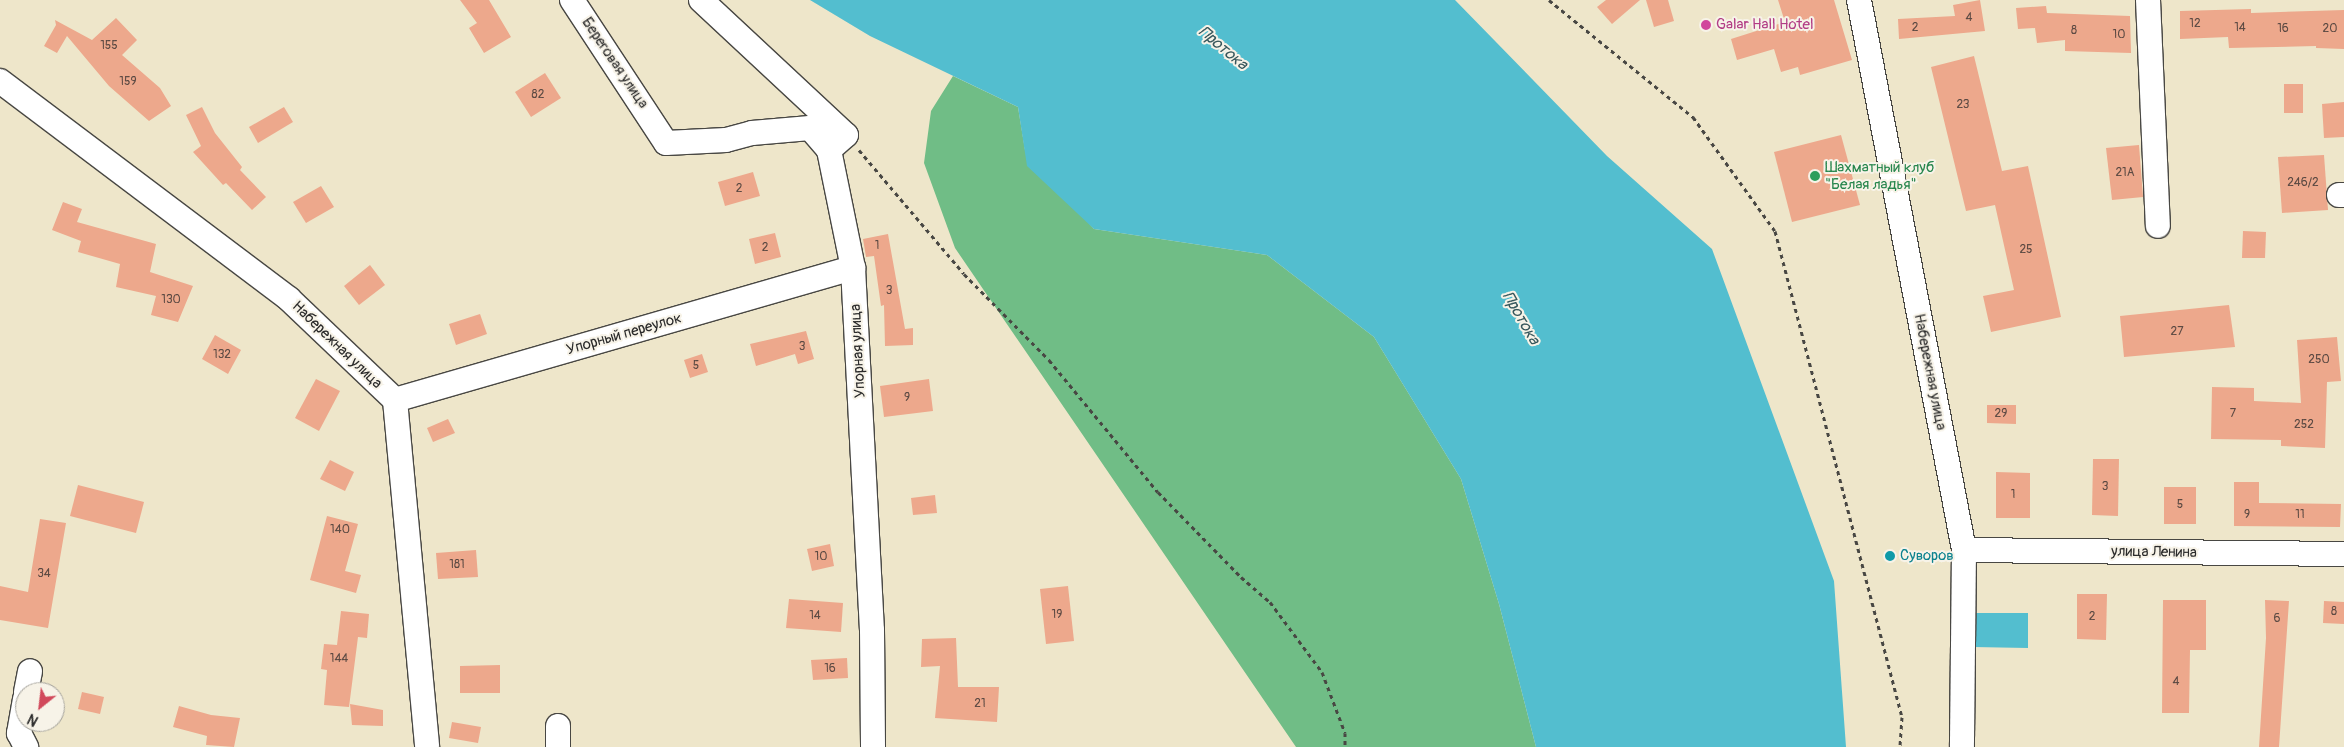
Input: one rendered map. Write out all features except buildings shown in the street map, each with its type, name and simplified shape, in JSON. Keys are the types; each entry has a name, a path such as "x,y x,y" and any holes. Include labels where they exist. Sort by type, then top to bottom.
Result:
{"street":[{"name":"Береговая улица","path":"572,0 657,127"},
{"path":"701,0 837,143"},
{"name":"Набережная улица","path":"1859,0 1964,550 1962,747"},
{"path":"2148,0 2158,226"},
{"name":"Набережная улица","path":"0,82 289,298 395,400 426,747"},
{"name":"Упорная улица","path":"657,127 666,143 726,140 752,133 810,128 837,143 853,268 872,630 873,747"},
{"name":"Упорный переулок","path":"395,400 853,268"},
{"name":"улица Ленина","path":"1964,550 2344,554"},
{"path":"19,732 26,747"}],"path":[{"path":"1549,0 1693,117 1775,231 1902,717 1900,747"},
{"path":"837,143 1048,360 1158,492 1241,577 1270,602 1322,672 1344,733 1345,747"}],"green space":[{"path":"953,76 1018,107 1025,150 1094,229 1267,255 1374,337 1461,479 1499,604 1536,747 1296,747 955,248 924,163 931,111"}],"water":[{"name":"Протока","path":"810,0 1455,0 1607,156 1712,249 1834,581 1846,747 1536,747 1499,604 1461,479 1374,337 1267,255 1094,229 1027,166 1018,107 870,36"},
{"path":"1973,613 2028,613 2028,648 1973,647"}],"place":[{"name":"Galar Hall Hotel","path":"1706,25"},
{"name":"Шахматный клуб \"Белая ладья\"","path":"1815,176"},
{"name":"Суворов","path":"1890,556"}]}
